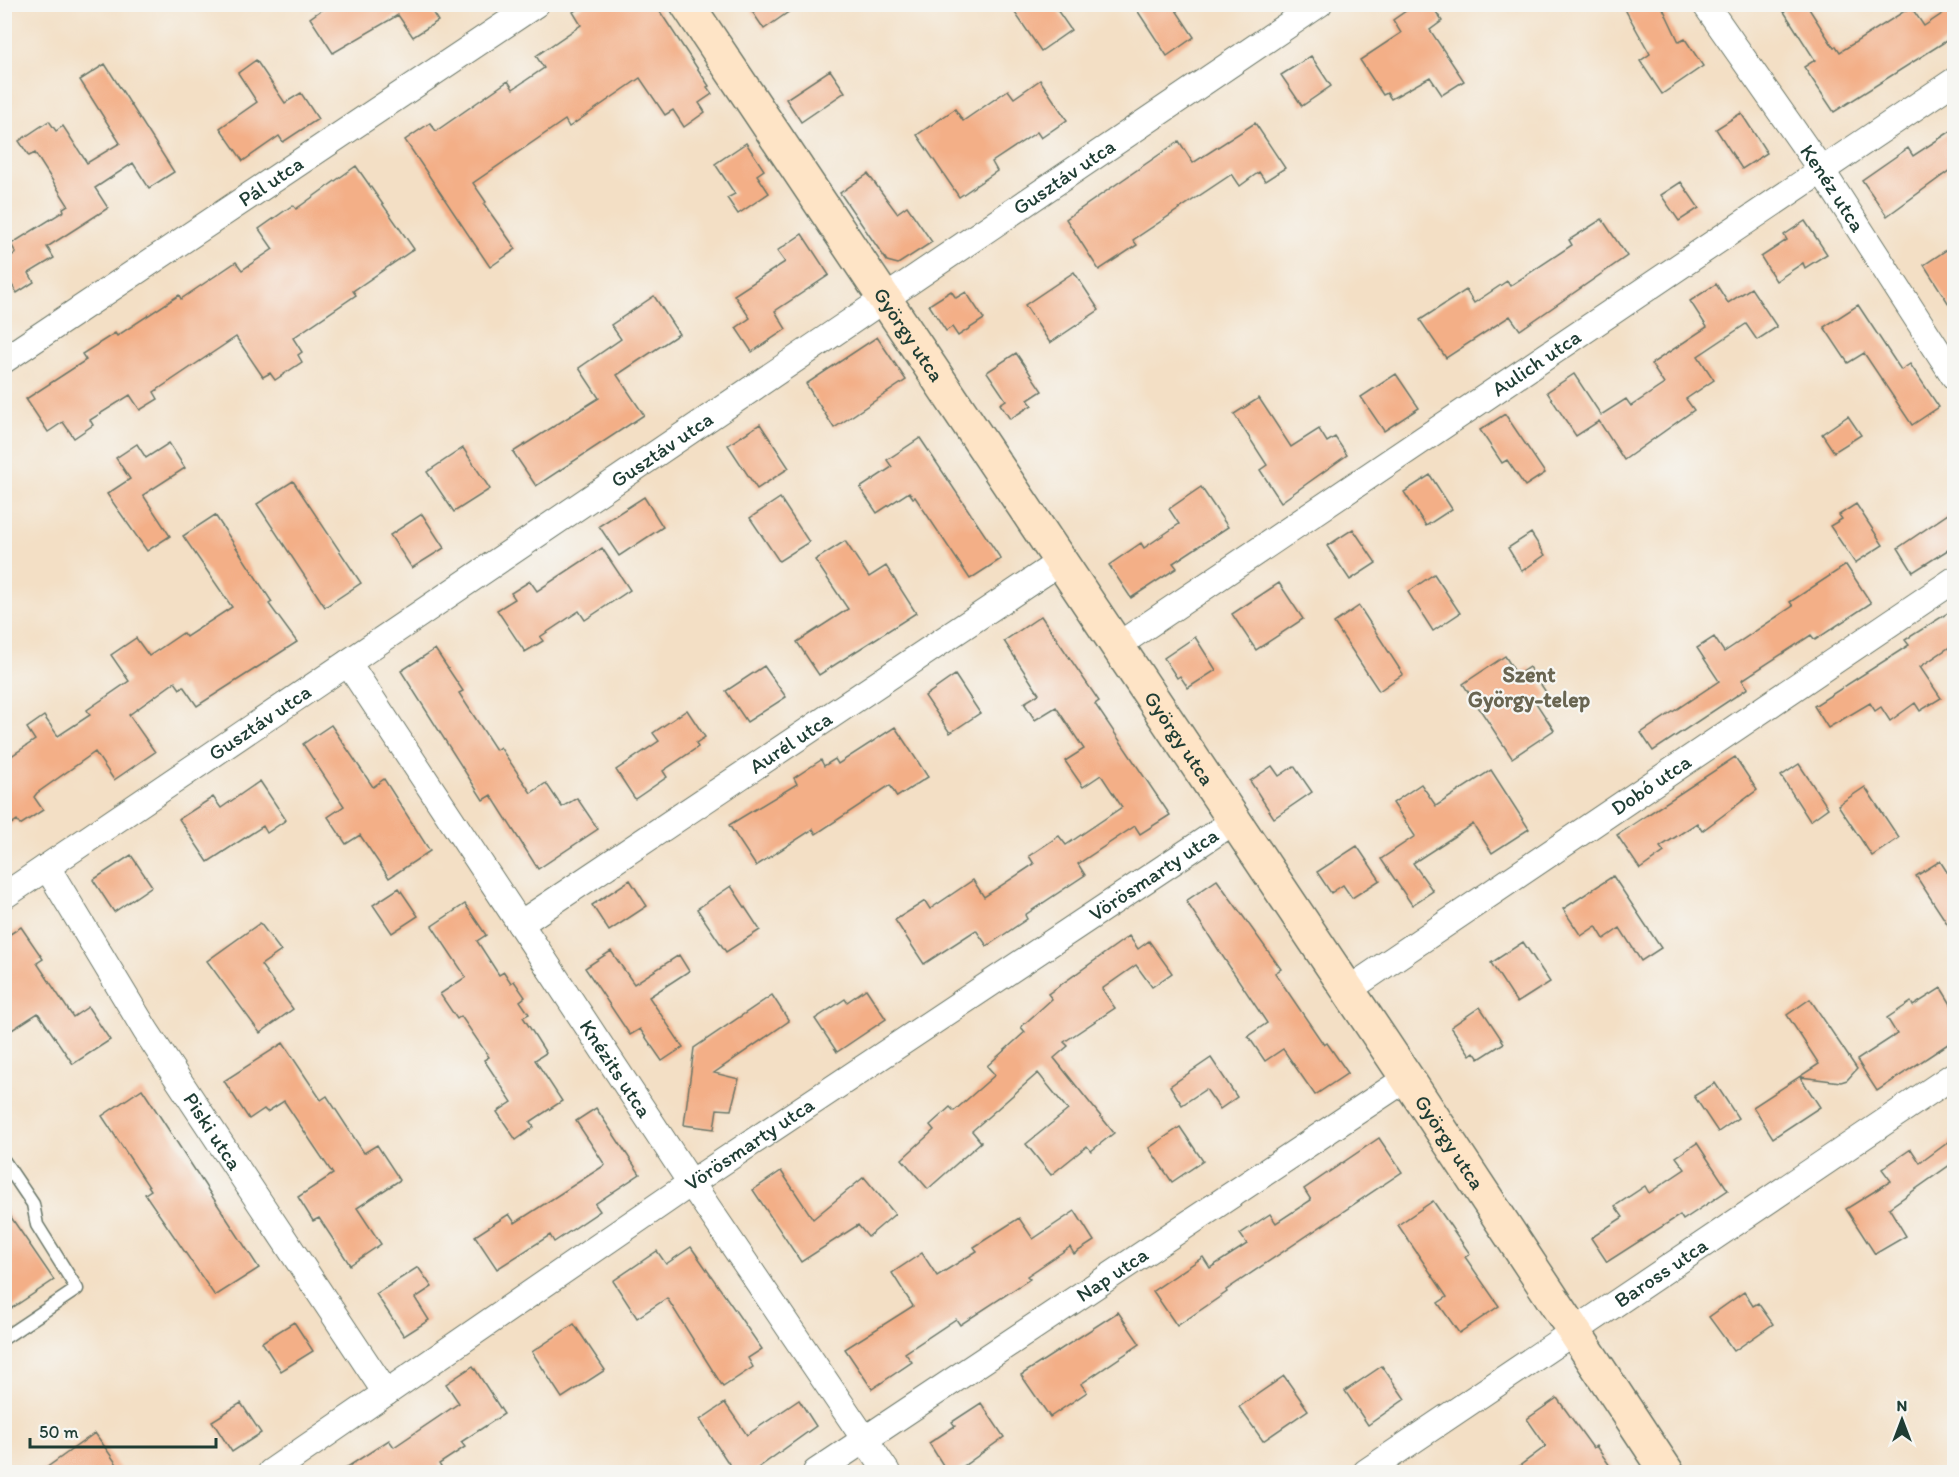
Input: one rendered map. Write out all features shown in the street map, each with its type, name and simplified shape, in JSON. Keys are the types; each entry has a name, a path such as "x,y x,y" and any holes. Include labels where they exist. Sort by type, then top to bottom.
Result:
{"street":[{"name":"Pál utca","path":"4,360 537,4"},
{"name":"György utca","path":"687,4 1407,1078 1667,1473"},
{"name":"Gusztáv utca","path":"4,896 1319,4"},
{"name":"Kenéz utca","path":"1705,4 1821,171 1954,376"},
{"name":"Aulich utca","path":"1117,646 1954,81"},
{"name":"Aurél utca","path":"520,924 1060,561"},
{"name":"Dobó utca","path":"1348,990 1954,580"},
{"name":"Knézits utca","path":"348,663 691,1183 887,1473"},
{"name":"Vörösmarty utca","path":"271,1473 691,1183 1234,821"},
{"name":"Piski utca","path":"47,867 146,1031 386,1393"},
{"name":"Baross utca","path":"1366,1473 1954,1075"},
{"name":"Nap utca","path":"816,1473 1407,1078"}],"lane":[{"path":"4,1161 33,1204 37,1225 77,1289 6,1334"}],"building":[{"path":"330,4 427,4 438,21 413,37 398,15 333,53 310,18"},
{"path":"585,4 655,4 712,94 699,103 705,112 684,127 673,110 665,115 640,78 569,127 565,120 473,183 486,202 484,204 516,249 490,267 405,140 430,123 436,131 508,81 513,89 544,68 536,56 581,25 573,12"},
{"path":"747,4 800,4 764,29"},
{"path":"1009,4 1053,4 1071,30 1041,51"},
{"path":"1133,4 1172,4 1194,37 1167,56"},
{"path":"1416,4 1431,4 1442,21 1430,30 1464,81 1442,95 1430,77 1391,99 1387,93 1383,95 1360,60 1401,33 1393,20"},
{"path":"1622,4 1661,4 1679,42 1685,39 1703,66 1662,94 1640,61 1650,54"},
{"path":"1779,4 1806,4 1834,48 1836,46 1840,52 1911,7 1924,26 1954,6 1954,36 1834,112 1804,67 1815,60"},
{"path":"1311,56 1331,86 1302,106 1281,75"},
{"path":"256,60 285,103 301,93 318,119 283,142 279,136 243,161 220,128 257,102 238,73"},
{"path":"105,64 174,172 149,188 133,163 95,188 108,208 47,247 54,258 29,273 34,282 17,293 4,273 4,260 16,253 11,244 64,211 63,208 68,205 35,153 29,156 19,141 49,121 56,131 63,126 87,163 120,143 80,80"},
{"path":"830,70 845,92 801,122 786,99"},
{"path":"1040,80 1067,120 1041,138 1037,132 992,162 997,171 959,197 917,135 955,109 963,121 1008,90 1014,98"},
{"path":"1741,113 1767,153 1742,169 1716,129"},
{"path":"1255,123 1285,168 1265,181 1259,172 1240,186 1232,174 1133,240 1137,245 1099,270 1066,219 1179,141 1193,163"},
{"path":"1954,129 1954,167 1887,216 1862,180 1908,148 1913,156"},
{"path":"746,143 764,170 757,175 769,193 738,214 727,198 735,194 715,164"},
{"path":"356,166 414,249 353,291 356,295 293,338 302,352 298,355 302,362 275,380 270,373 263,377 236,337 154,392 158,399 140,410 130,395 90,420 93,425 74,438 63,422 48,432 26,399 86,360 82,354 115,333 117,336 179,295 181,299 236,262 242,270 273,249 259,229 293,205 296,209"},
{"path":"868,174 897,213 907,206 932,242 898,264 887,261 840,193"},
{"path":"1681,182 1699,208 1679,221 1661,195"},
{"path":"1602,219 1627,256 1520,330 1510,316 1446,358 1420,320 1466,290 1474,303 1507,281 1510,286 1572,245 1569,240"},
{"path":"1805,221 1827,254 1805,268 1803,263 1776,281 1761,257 1787,240 1784,235"},
{"path":"802,234 829,275 775,311 786,329 752,352 736,328 750,318 734,295 785,262 777,251"},
{"path":"1954,245 1954,312 1924,265"},
{"path":"1074,272 1099,310 1050,343 1025,305"},
{"path":"1716,284 1728,303 1751,288 1777,327 1757,340 1746,324 1698,356 1714,380 1686,399 1694,410 1624,460 1599,421 1576,436 1547,392 1574,374 1601,415 1626,399 1631,406 1664,384 1651,364 1707,327 1690,301"},
{"path":"951,291 956,298 966,292 984,319 958,336 952,327 946,331 929,305"},
{"path":"654,296 679,334 617,375 644,415 536,486 513,452 599,398 579,368 621,339 611,325"},
{"path":"1858,305 1901,370 1910,364 1939,407 1912,425 1864,353 1848,363 1824,327"},
{"path":"877,337 906,380 834,428 806,384"},
{"path":"1016,353 1042,391 1028,400 1032,405 1010,419 1000,404 1006,400 987,372"},
{"path":"1396,374 1419,408 1384,431 1361,397"},
{"path":"1259,398 1291,447 1319,429 1327,442 1335,437 1347,455 1281,502 1260,470 1267,465 1234,414"},
{"path":"1505,414 1545,473 1525,486 1507,460 1502,463 1480,430"},
{"path":"1848,416 1861,435 1834,452 1822,434"},
{"path":"760,424 789,468 757,489 728,445"},
{"path":"920,438 1001,559 970,579 915,497 913,498 909,492 877,513 860,488 892,467 887,460"},
{"path":"169,443 185,468 143,495 170,536 147,551 107,494 130,479 116,458 137,444 146,458"},
{"path":"463,448 490,489 454,512 427,472"},
{"path":"1430,475 1452,509 1426,526 1404,492"},
{"path":"293,481 361,583 325,607 257,504"},
{"path":"1201,487 1228,527 1173,563 1177,568 1131,598 1109,565 1141,543 1144,548 1179,524 1169,509"},
{"path":"644,497 663,527 619,556 599,526"},
{"path":"780,498 809,542 779,561 750,518"},
{"path":"1856,504 1883,545 1855,563 1830,526 1842,519 1839,515"},
{"path":"1954,510 1954,546 1913,572 1898,548"},
{"path":"422,514 444,548 412,568 390,535"},
{"path":"215,515 272,602 269,604 297,642 197,706 183,686 180,689 175,682 129,715 155,752 114,780 95,752 37,793 34,797 43,810 20,825 17,820 4,829 4,761 35,740 27,728 44,716 58,736 90,715 87,710 129,681 111,655 136,638 149,656 183,633 186,637 232,607 183,536"},
{"path":"1353,529 1376,563 1350,580 1327,546"},
{"path":"1531,533 1545,555 1522,571 1508,548"},
{"path":"845,541 869,577 886,566 916,613 819,675 797,642 848,609 815,560"},
{"path":"602,548 630,590 585,620 579,611 540,637 543,641 525,652 497,610 515,599 511,593 530,581 537,591"},
{"path":"1846,565 1871,603 1815,640 1811,635 1742,680 1748,688 1653,751 1641,733 1719,681 1697,648 1714,637 1724,652 1793,606 1790,602"},
{"path":"1434,574 1460,613 1433,631 1408,592"},
{"path":"1279,583 1303,619 1256,650 1232,614"},
{"path":"1359,606 1403,674 1379,691 1334,623"},
{"path":"1954,609 1954,644 1920,667 1941,698 1920,711 1915,703 1890,721 1881,707 1875,711 1870,703 1828,728 1814,706 1909,645 1905,640"},
{"path":"1041,616 1099,701 1095,704 1170,815 1140,834 1135,826 1078,864 1085,875 1025,915 1027,919 987,946 976,930 924,964 895,920 925,901 930,909 973,880 984,897 1034,864 1029,856 1059,836 1066,845 1122,807 1101,775 1083,787 1065,761 1084,749 1056,707 1035,720 1024,703 1039,694 1004,641"},
{"path":"1195,637 1216,670 1188,688 1180,676 1177,678 1164,658"},
{"path":"435,649 463,691 459,693 496,750 500,747 531,793 546,783 562,807 577,798 598,829 538,869 491,795 483,800 401,671"},
{"path":"1505,656 1517,675 1529,667 1548,695 1536,703 1554,730 1512,758 1463,684"},
{"path":"764,666 786,697 747,722 726,691"},
{"path":"955,675 980,713 950,733 925,696"},
{"path":"687,710 705,737 696,743 698,747 663,771 667,777 635,799 616,770 659,741 653,733"},
{"path":"331,725 373,787 384,779 430,851 389,878 360,835 346,844 328,817 344,806 303,744"},
{"path":"895,727 928,777 897,797 890,785 816,834 813,829 756,866 729,825 797,784 794,778 821,760 824,766 835,759 838,764"},
{"path":"1735,757 1757,790 1702,831 1697,823 1660,847 1664,852 1640,869 1617,835"},
{"path":"1799,764 1828,808 1810,821 1781,776"},
{"path":"1272,766 1279,776 1294,766 1312,792 1274,818 1250,781"},
{"path":"1491,770 1529,829 1492,853 1473,824 1413,863 1433,891 1412,905 1381,859 1415,836 1393,803 1421,784 1436,806"},
{"path":"260,781 286,820 267,833 263,826 208,862 179,819 213,797 221,808"},
{"path":"1865,787 1899,838 1872,856 1838,805"},
{"path":"1357,846 1380,880 1352,898 1343,885 1331,893 1317,872"},
{"path":"131,855 152,886 114,912 93,880"},
{"path":"1940,861 1954,883 1954,934 1916,876"},
{"path":"1613,876 1661,948 1641,961 1620,928 1604,939 1596,926 1581,936 1563,909"},
{"path":"630,880 647,906 609,931 592,905"},
{"path":"1217,880 1281,969 1275,973 1324,1045 1327,1043 1348,1073 1315,1095 1283,1049 1265,1061 1248,1036 1267,1023 1186,901"},
{"path":"731,886 760,930 726,952 697,909"},
{"path":"399,888 418,916 392,933 373,905"},
{"path":"465,904 486,935 477,941 499,975 504,972 511,983 514,981 525,997 520,1001 529,1014 523,1017 546,1053 535,1060 562,1101 530,1122 534,1127 516,1140 497,1112 512,1102 484,1060 489,1057 461,1016 457,1019 440,994 466,977 432,926"},
{"path":"260,923 281,951 261,965 293,1009 260,1033 207,961"},
{"path":"21,927 43,959 37,963 73,1017 88,1007 110,1040 73,1064 38,1013 4,1035 4,938"},
{"path":"1129,936 1138,949 1149,941 1172,973 1152,987 1136,965 1102,989 1115,1008 1064,1042 1068,1046 1054,1058 1114,1133 1091,1151 1087,1146 1051,1175 1026,1144 1068,1110 1038,1073 972,1131 981,1142 928,1189 902,1159 934,1130 930,1125 950,1107 954,1111 995,1075 987,1066 1025,1032 1021,1027 1052,999 1048,994"},
{"path":"1523,942 1550,982 1517,1003 1491,963"},
{"path":"611,951 634,984 679,955 689,971 649,997 683,1047 662,1061 640,1029 630,1035 585,968"},
{"path":"1941,988 1954,1009 1954,1040 1877,1091 1857,1060 1897,1034 1887,1018 1911,1002 1913,1006"},
{"path":"866,989 886,1019 837,1052 815,1019 845,999 847,1002"},
{"path":"772,995 789,1021 714,1073 739,1079 731,1110 717,1109 714,1129 684,1125 694,1048"},
{"path":"1810,999 1857,1069 1847,1080 1841,1082 1800,1077 1820,1107 1773,1138 1753,1107 1819,1064 1787,1015"},
{"path":"1480,1007 1504,1043 1479,1059 1474,1052 1470,1055 1451,1027"},
{"path":"283,1043 321,1100 327,1096 364,1153 377,1145 400,1180 357,1208 381,1244 350,1265 319,1218 313,1221 298,1197 333,1174 284,1101 267,1112 264,1109 249,1119 224,1081"},
{"path":"1211,1058 1237,1097 1220,1109 1206,1089 1182,1105 1170,1086"},
{"path":"1715,1083 1738,1118 1718,1132 1694,1096"},
{"path":"142,1089 259,1268 215,1296 145,1194 151,1190 102,1116"},
{"path":"596,1108 640,1174 595,1204 600,1211 554,1242 550,1235 497,1269 475,1236 509,1214 515,1223 605,1165 576,1121"},
{"path":"1180,1127 1203,1161 1172,1182 1149,1148"},
{"path":"1379,1138 1402,1172 1226,1290 1227,1292 1177,1326 1153,1291 1203,1257 1210,1268 1247,1244 1240,1234 1270,1214 1276,1223 1311,1200 1304,1189"},
{"path":"1954,1138 1954,1162 1889,1208 1906,1236 1875,1254 1846,1209 1891,1181 1882,1169 1911,1149 1920,1163"},
{"path":"1697,1143 1728,1190 1683,1220 1680,1215 1607,1262 1591,1238 1623,1217 1615,1206 1645,1186 1649,1193 1685,1169 1676,1157"},
{"path":"781,1171 813,1219 864,1177 895,1214 868,1237 858,1225 801,1262 753,1190"},
{"path":"1433,1201 1470,1254 1465,1257 1499,1306 1459,1333 1438,1303 1447,1297 1398,1225"},
{"path":"4,1207 54,1280 12,1308 4,1297"},
{"path":"1075,1211 1094,1241 1074,1254 1070,1247 1027,1276 1030,1279 960,1325 956,1319 905,1353 912,1362 872,1389 845,1349 913,1306 892,1273 922,1253 937,1276 977,1251 974,1247 1019,1218 1033,1239"},
{"path":"691,1247 762,1349 748,1358 753,1367 723,1387 667,1298 637,1318 613,1281 657,1251 666,1264"},
{"path":"418,1267 432,1287 415,1298 429,1320 404,1336 376,1294"},
{"path":"1744,1292 1753,1306 1758,1303 1773,1324 1734,1351 1709,1317"},
{"path":"1118,1312 1140,1344 1081,1384 1087,1392 1050,1417 1021,1375"},
{"path":"294,1322 313,1351 281,1371 262,1342"},
{"path":"574,1324 605,1370 562,1398 532,1352"},
{"path":"473,1366 504,1414 461,1442 465,1447 439,1464 445,1473 338,1473 389,1440 394,1447 459,1403 446,1384"},
{"path":"1382,1366 1405,1399 1368,1425 1345,1391"},
{"path":"1284,1376 1308,1410 1263,1441 1239,1407"},
{"path":"1557,1398 1593,1448 1596,1446 1615,1473 1510,1473 1546,1446 1527,1419"},
{"path":"799,1400 816,1426 751,1473 735,1473 700,1420 725,1403 747,1435"},
{"path":"241,1403 261,1433 232,1452 212,1421"},
{"path":"981,1403 1004,1437 954,1473 948,1473 929,1443 955,1426 952,1422"},
{"path":"95,1433 123,1473 39,1473"}],"district":[{"name":"Szent György-telep","path":"1529,686"}]}
